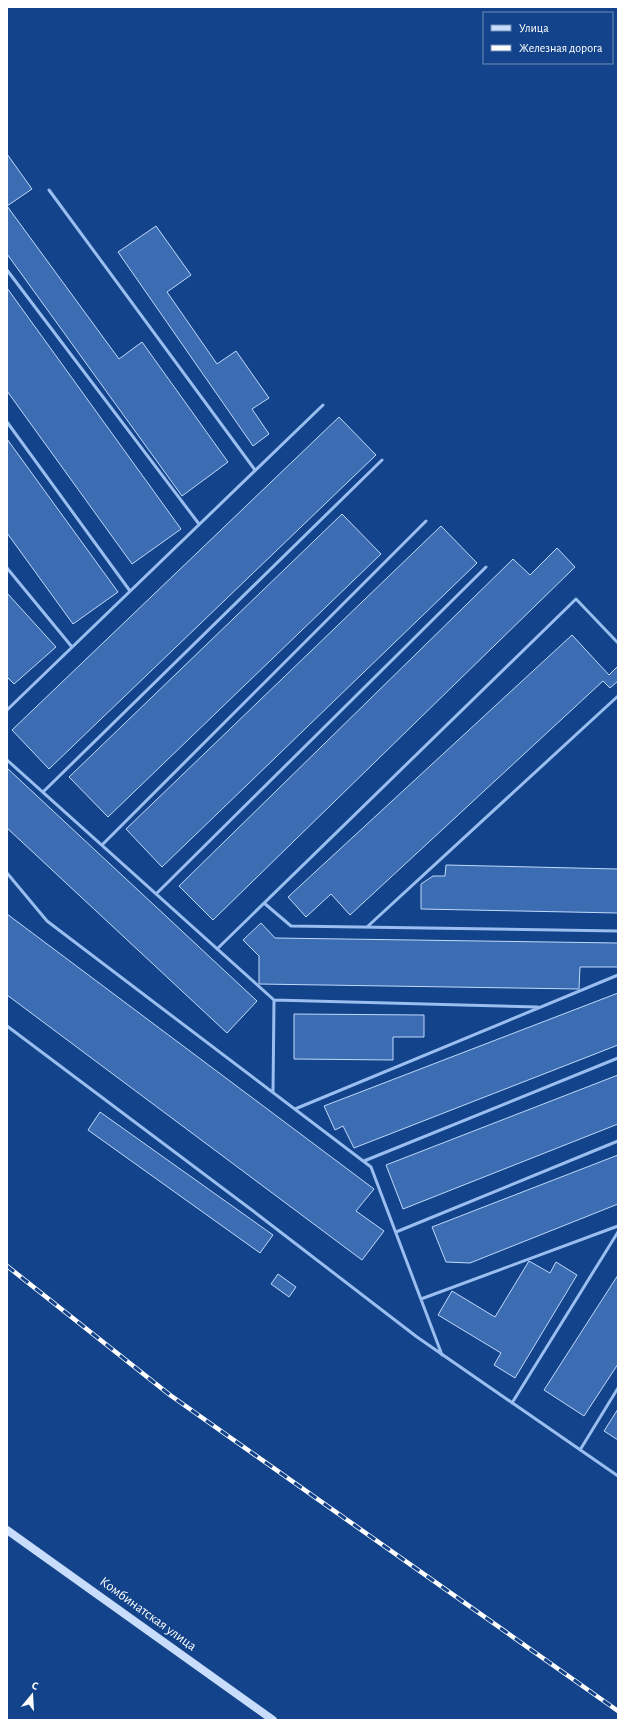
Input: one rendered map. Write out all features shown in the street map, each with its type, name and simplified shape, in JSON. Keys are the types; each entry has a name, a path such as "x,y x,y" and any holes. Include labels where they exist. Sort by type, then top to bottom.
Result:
{"main road":[{"name":"Комбинатская улица","path":"7,1530 274,1720"}],"lane":[{"path":"49,190 255,470"},
{"path":"7,270 199,524"},
{"path":"7,710 323,405"},
{"path":"7,422 130,591"},
{"path":"43,792 382,460"},
{"path":"102,845 426,521"},
{"path":"156,894 486,567"},
{"path":"7,568 72,647"},
{"path":"217,948 576,599 618,643"},
{"path":"367,927 618,696"},
{"path":"7,760 274,1000 540,1008"},
{"path":"7,873 47,921 371,1167 442,1355"},
{"path":"264,903 291,926 618,931"},
{"path":"295,1109 618,975"},
{"path":"273,1092 274,1000"},
{"path":"7,1026 257,1214 417,1337 618,1476"},
{"path":"364,1161 618,1058"},
{"path":"396,1232 618,1141"},
{"path":"421,1299 618,1226"},
{"path":"512,1404 618,1232"},
{"path":"580,1450 618,1388"}],"building":[{"path":"7,154 32,189 7,206"},
{"path":"7,206 119,359 142,342 228,462 182,496 7,254"},
{"path":"156,226 191,275 167,292 217,364 236,351 269,398 252,409 269,434 253,446 118,252"},
{"path":"7,288 181,529 132,564 7,391"},
{"path":"339,417 376,455 49,769 12,730"},
{"path":"7,439 118,592 73,624 7,533"},
{"path":"342,514 381,554 108,817 69,777"},
{"path":"441,526 477,563 162,867 126,829"},
{"path":"557,548 575,567 213,920 179,886 513,559 530,575"},
{"path":"7,593 56,647 14,684 7,677"},
{"path":"572,635 609,675 618,666 618,681 610,688 603,681 350,915 331,894 306,917 288,897"},
{"path":"7,768 257,1001 227,1033 7,828"},
{"path":"446,865 618,869 618,913 421,909 421,884 433,876 445,876"},
{"path":"7,914 374,1189 356,1211 384,1231 362,1260 7,995"},
{"path":"261,923 275,938 618,943 618,967 580,967 579,989 259,984 259,956 243,940"},
{"path":"618,993 618,1045 354,1148 343,1126 335,1130 324,1106"},
{"path":"294,1014 424,1015 424,1037 393,1037 393,1060 294,1059"},
{"path":"618,1075 618,1124 403,1209 386,1165"},
{"path":"100,1112 273,1235 260,1253 88,1130"},
{"path":"618,1155 618,1204 470,1263 446,1262 432,1227"},
{"path":"529,1261 550,1273 556,1262 577,1275 515,1378 494,1365 501,1353 438,1315 452,1291 495,1317"},
{"path":"278,1274 296,1287 289,1297 271,1284"},
{"path":"618,1275 618,1364 584,1416 544,1390"},
{"path":"618,1409 618,1440 604,1431"}],"railway":[{"path":"7,1266 170,1395 618,1711"}]}
